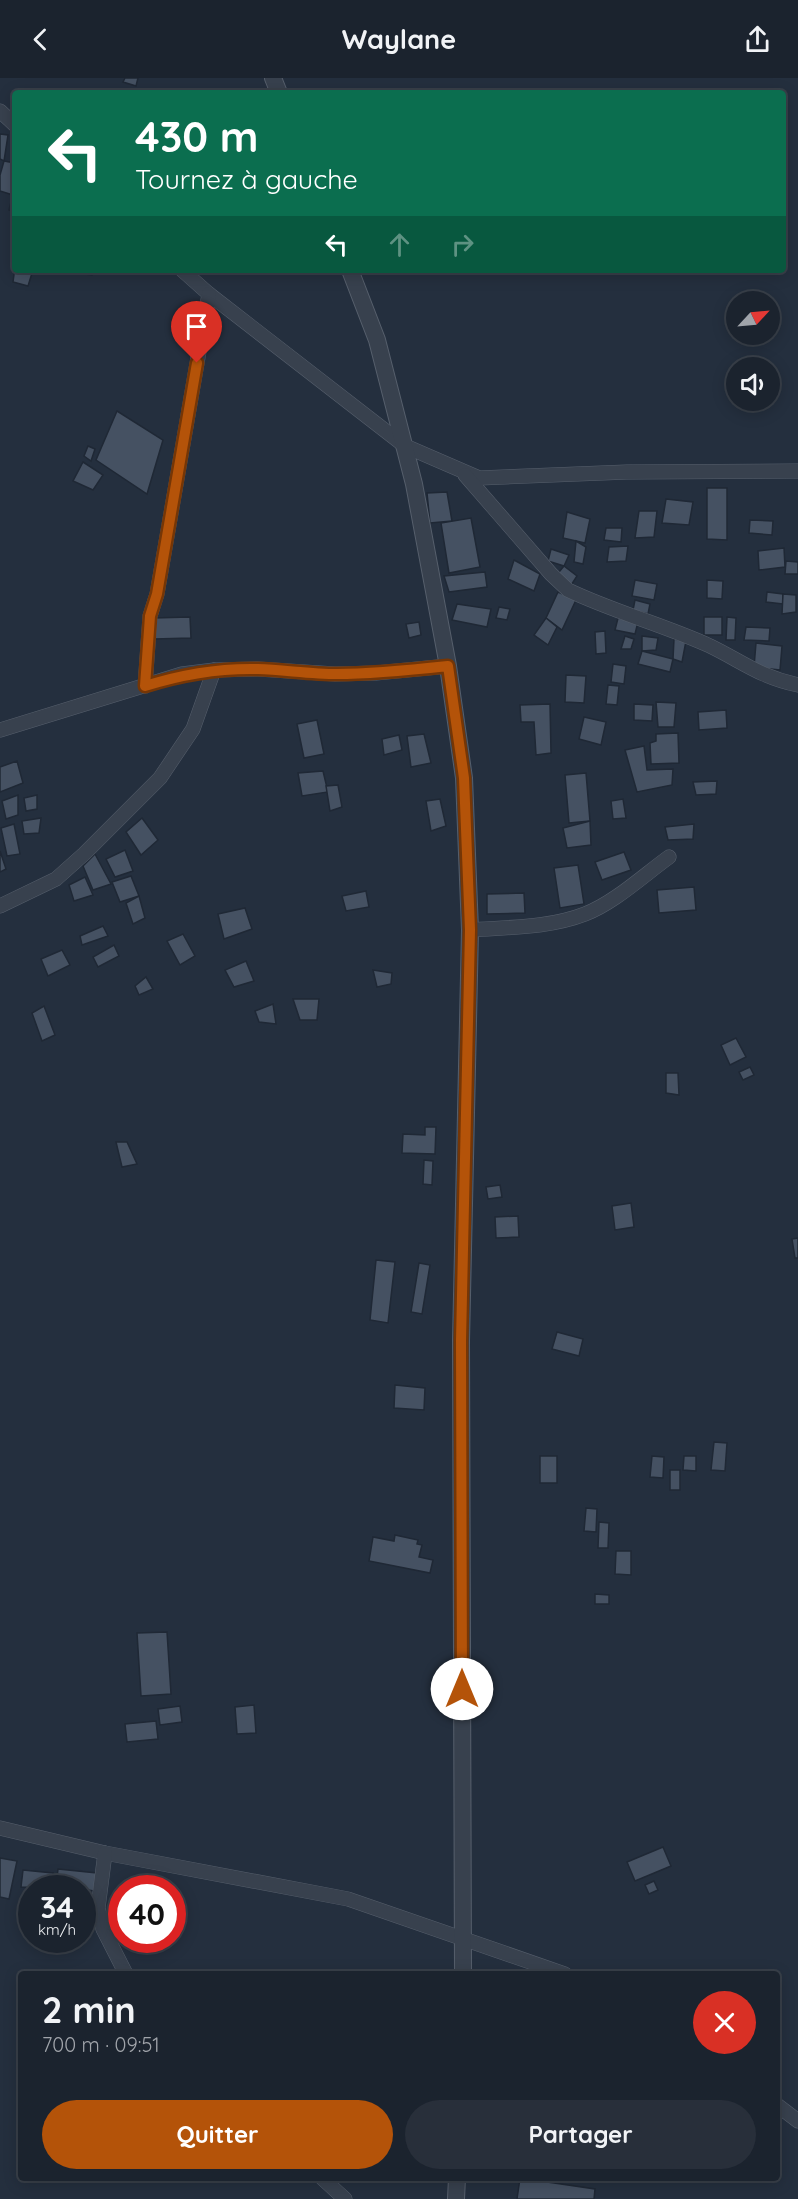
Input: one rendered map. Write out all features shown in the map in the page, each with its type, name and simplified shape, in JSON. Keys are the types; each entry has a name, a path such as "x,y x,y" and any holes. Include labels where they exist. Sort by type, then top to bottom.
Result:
{"street":[{"path":"0,111 12,121"},
{"path":"185,273 209,294 405,446 479,478 499,479 627,472 798,471"},
{"path":"351,273 377,340 414,484 448,666 464,778 470,930 461,1341 463,1971"},
{"path":"145,686 150,616 157,594 209,294"},
{"path":"464,473 551,574 568,590 710,646 766,676 798,685"},
{"path":"0,730 182,674 214,670 258,669 335,674 376,673 448,666"},
{"path":"0,906 56,879 160,778 193,729 214,670"},
{"path":"470,930 550,924 587,914 605,904 669,857"},
{"path":"0,1828 105,1853 348,1899 556,1971"},
{"path":"105,1853 98,1908 103,1929 124,1971"},
{"path":"780,2107 798,2121"},
{"path":"325,2181 345,2199"},
{"path":"456,2199 457,2181"}],"building":[{"path":"125,78 138,78 136,86 123,82"},
{"path":"0,134 8,135 4,161 0,159"},
{"path":"4,161 12,162 12,195 0,191 0,175"},
{"path":"14,273 32,273 28,286 13,282"},
{"path":"117,411 163,440 147,494 96,460"},
{"path":"88,446 95,449 91,461 84,456"},
{"path":"83,462 103,475 93,490 73,481"},
{"path":"707,488 727,488 727,540 707,539"},
{"path":"447,492 452,521 430,523 427,493"},
{"path":"666,499 693,502 689,525 662,523"},
{"path":"639,511 657,511 654,537 635,538"},
{"path":"567,512 590,519 585,543 563,538"},
{"path":"471,518 480,567 449,573 441,523"},
{"path":"750,520 773,521 772,535 749,533"},
{"path":"606,528 622,528 621,542 604,540"},
{"path":"576,541 586,547 583,564 574,562"},
{"path":"628,546 626,561 607,562 609,547"},
{"path":"784,548 785,567 759,570 758,551"},
{"path":"551,549 569,555 564,566 548,561"},
{"path":"514,560 540,574 534,591 508,579"},
{"path":"786,561 798,562 798,574 785,574"},
{"path":"564,566 577,576 568,590 554,578"},
{"path":"485,572 487,587 449,592 444,576"},
{"path":"635,580 657,584 654,600 632,596"},
{"path":"707,580 723,581 722,599 707,598"},
{"path":"558,592 576,600 562,630 546,618"},
{"path":"767,592 783,594 783,604 766,602"},
{"path":"783,594 796,595 796,612 782,614"},
{"path":"635,600 650,604 648,614 633,610"},
{"path":"457,604 491,609 487,627 452,620"},
{"path":"499,607 510,609 507,620 496,618"},
{"path":"190,617 191,638 154,639 153,618"},
{"path":"704,617 722,617 722,635 704,635"},
{"path":"727,617 736,618 735,640 726,640"},
{"path":"546,618 557,627 548,645 534,635"},
{"path":"618,618 638,622 635,634 615,630"},
{"path":"419,622 421,635 409,638 406,624"},
{"path":"746,627 770,628 769,641 744,640"},
{"path":"605,631 606,653 596,654 595,632"},
{"path":"625,636 634,639 631,649 621,649"},
{"path":"642,636 658,638 656,650 642,651"},
{"path":"674,639 686,641 682,662 673,659"},
{"path":"756,643 782,646 780,670 754,667"},
{"path":"642,651 673,659 670,672 638,664"},
{"path":"613,664 626,666 624,684 611,682"},
{"path":"566,675 586,676 584,703 565,702"},
{"path":"608,685 619,686 617,705 606,704"},
{"path":"656,702 676,703 674,727 658,727"},
{"path":"550,704 551,753 536,755 534,722 521,722 520,705"},
{"path":"634,704 653,705 652,721 634,720"},
{"path":"726,710 727,728 699,730 698,712"},
{"path":"584,717 606,722 601,745 579,739"},
{"path":"317,720 324,754 304,758 297,724"},
{"path":"678,733 679,763 651,764 650,743 656,741 656,734"},
{"path":"424,734 431,763 411,767 407,736"},
{"path":"399,735 402,750 384,755 382,739"},
{"path":"644,746 647,770 673,769 672,785 637,792 625,750"},
{"path":"17,761 23,783 0,792 0,767"},
{"path":"323,771 328,792 302,796 298,773"},
{"path":"586,773 590,821 569,823 565,775"},
{"path":"717,781 716,794 696,795 693,782"},
{"path":"338,785 342,807 330,811 326,786"},
{"path":"18,795 18,815 6,819 2,801"},
{"path":"37,795 37,809 26,811 24,798"},
{"path":"440,799 446,826 431,831 426,801"},
{"path":"623,799 626,818 613,819 611,801"},
{"path":"41,818 39,833 24,834 22,821"},
{"path":"142,818 158,840 141,855 126,832"},
{"path":"590,821 591,845 567,848 563,828"},
{"path":"14,824 20,854 7,856 1,828"},
{"path":"694,824 693,839 668,840 665,827"},
{"path":"125,850 133,871 115,877 106,859"},
{"path":"0,851 6,869 0,872"},
{"path":"624,852 631,870 602,880 595,862"},
{"path":"95,854 111,884 93,890 83,866"},
{"path":"578,865 584,904 560,908 554,868"},
{"path":"131,876 139,896 120,902 112,882"},
{"path":"85,877 93,895 74,901 69,885"},
{"path":"694,887 696,910 659,913 657,890"},
{"path":"366,891 369,907 346,911 342,896"},
{"path":"524,893 525,913 487,914 487,894"},
{"path":"139,896 145,918 133,924 126,903"},
{"path":"245,908 252,929 224,939 218,914"},
{"path":"103,926 108,936 82,945 80,936"},
{"path":"183,934 195,956 180,965 167,941"},
{"path":"114,945 119,956 98,967 93,957"},
{"path":"62,950 70,965 48,976 41,959"},
{"path":"246,961 254,981 234,987 225,970"},
{"path":"373,970 392,973 391,984 377,987"},
{"path":"146,977 153,989 139,995 135,986"},
{"path":"293,999 319,999 317,1020 300,1020"},
{"path":"273,1004 276,1024 259,1022 255,1011"},
{"path":"44,1006 55,1035 42,1041 32,1013"},
{"path":"736,1038 746,1057 730,1065 721,1045"},
{"path":"750,1067 754,1075 743,1080 739,1072"},
{"path":"666,1073 678,1073 679,1095 666,1093"},
{"path":"425,1127 436,1127 435,1154 402,1153 403,1134 425,1135"},
{"path":"116,1142 127,1142 137,1164 122,1167"},
{"path":"424,1160 433,1161 432,1185 423,1184"},
{"path":"500,1185 502,1197 488,1199 486,1187"},
{"path":"631,1203 634,1227 615,1230 612,1206"},
{"path":"518,1216 519,1237 496,1238 495,1217"},
{"path":"798,1238 798,1258 795,1258 792,1239"},
{"path":"376,1260 395,1262 388,1323 370,1320"},
{"path":"419,1263 430,1265 422,1314 411,1312"},
{"path":"557,1332 583,1339 579,1356 552,1349"},
{"path":"395,1385 425,1388 424,1410 394,1408"},
{"path":"714,1442 727,1443 725,1471 711,1470"},
{"path":"540,1456 557,1456 557,1483 540,1483"},
{"path":"652,1456 664,1457 663,1478 650,1477"},
{"path":"684,1456 696,1456 696,1471 683,1470"},
{"path":"670,1470 680,1470 680,1490 670,1490"},
{"path":"586,1508 597,1509 596,1532 584,1531"},
{"path":"599,1522 609,1523 608,1548 598,1548"},
{"path":"395,1535 418,1540 417,1544 422,1545 419,1557 433,1560 430,1573 369,1561 373,1537 394,1541"},
{"path":"616,1551 631,1551 631,1575 615,1574"},
{"path":"595,1594 609,1595 609,1604 595,1604"},
{"path":"167,1632 171,1694 141,1696 137,1633"},
{"path":"254,1705 256,1733 237,1734 235,1707"},
{"path":"180,1706 182,1722 160,1725 158,1709"},
{"path":"156,1721 158,1739 127,1742 125,1724"},
{"path":"663,1847 671,1866 635,1881 627,1862"},
{"path":"0,1858 17,1861 9,1899 0,1897"},
{"path":"58,1869 97,1873 96,1882 96,1875 57,1875"},
{"path":"23,1870 53,1873 53,1875 22,1875"},
{"path":"654,1881 658,1890 649,1894 645,1885"},
{"path":"520,2181 540,2181 595,2189 594,2199 517,2199"}],"route":[{"path":"197,363 157,594 150,616 145,686 182,674 214,670 258,669 335,674 376,673 448,666 464,778 470,930 461,1341 462,1689"}]}
